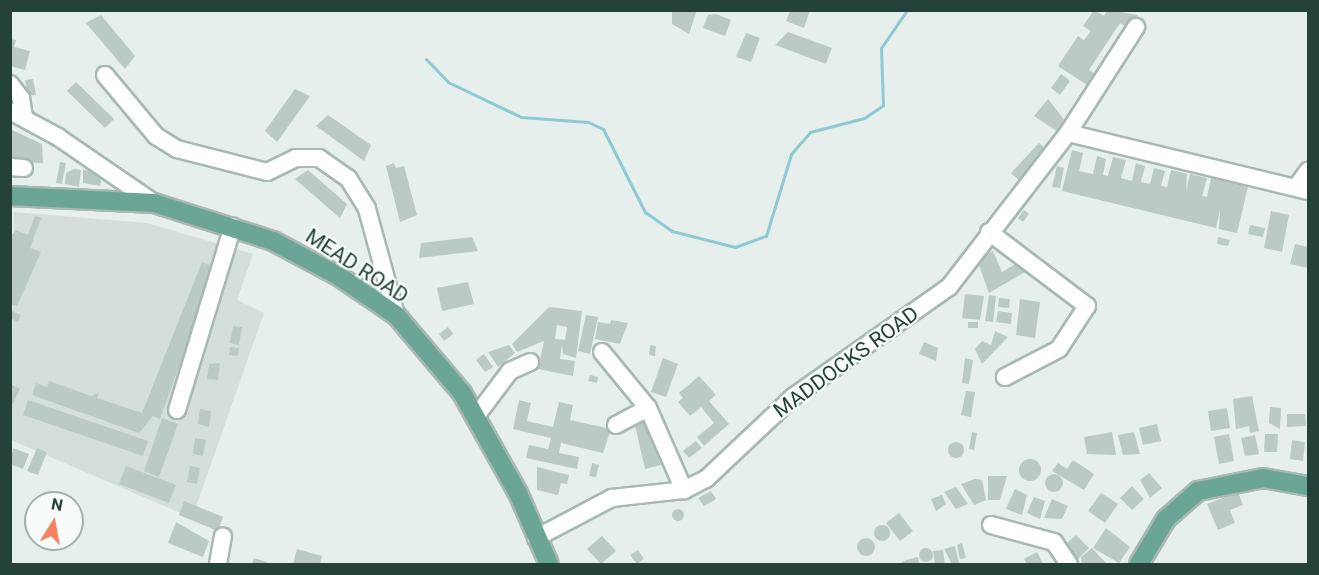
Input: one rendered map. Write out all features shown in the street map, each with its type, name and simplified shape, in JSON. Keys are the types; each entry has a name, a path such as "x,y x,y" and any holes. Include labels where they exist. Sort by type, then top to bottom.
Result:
{"main road":[{"name":"MEAD ROAD","path":"10,196 154,203 233,226 300,254 396,315 477,415 549,564"},
{"path":"1139,564 1166,519 1198,490 1263,478 1308,486"}],"street":[{"name":"MADDOCKS ROAD","path":"536,538 612,498 684,489 706,479 793,397 949,287 1005,211 1068,133 1136,27"},
{"path":"105,75 156,136 177,149 267,172 296,158 319,158 348,178 368,209 396,315"},
{"path":"10,84 21,98 17,113 154,203"},
{"path":"1068,133 1303,188 1308,171"},
{"path":"177,410 233,226"},
{"path":"989,232 1087,306 1059,349 1005,377"},
{"path":"603,352 648,408 684,489"},
{"path":"477,415 510,371 530,362"},
{"path":"616,425 648,408"},
{"path":"991,525 1054,542 1069,564"},
{"path":"218,564 223,536"}],"shaded area":[{"path":"14,212 147,223 253,254 237,300 264,313 192,518 11,440"}],"building":[{"path":"672,10 697,10 689,34 672,24"},
{"path":"790,10 810,10 804,28 786,21"},
{"path":"1094,10 1104,16 1108,10 1138,15 1129,29 1120,23 1089,70 1095,74 1087,85 1058,66 1078,36 1084,40 1091,31 1083,26"},
{"path":"716,14 731,20 725,36 703,28 708,15"},
{"path":"101,15 135,56 125,69 86,23"},
{"path":"788,32 832,48 826,64 775,45"},
{"path":"746,33 760,38 751,62 736,57"},
{"path":"10,39 16,40 14,47 30,51 25,70 10,66"},
{"path":"1061,74 1070,81 1060,95 1051,88"},
{"path":"33,79 36,95 28,96 25,80"},
{"path":"76,82 114,119 105,128 67,91"},
{"path":"295,89 310,96 277,142 265,131"},
{"path":"1048,99 1066,122 1058,132 1034,116"},
{"path":"328,115 371,145 364,161 316,126"},
{"path":"10,129 42,144 43,163 10,162"},
{"path":"1039,143 1049,152 1021,182 1011,173"},
{"path":"1072,150 1083,153 1079,171 1093,174 1097,156 1106,159 1103,175 1108,176 1113,157 1126,160 1121,178 1132,181 1136,163 1145,166 1141,182 1150,184 1154,168 1165,171 1161,186 1167,187 1171,170 1187,174 1186,191 1190,174 1207,178 1202,196 1207,197 1211,178 1248,187 1237,233 1219,229 1220,210 1216,228 1062,191"},
{"path":"60,162 66,163 62,184 56,183"},
{"path":"394,163 396,168 404,166 417,215 400,222 386,166"},
{"path":"1057,166 1064,168 1060,188 1052,187"},
{"path":"74,169 81,170 79,187 65,184 66,173"},
{"path":"83,169 102,176 100,186 83,183"},
{"path":"308,170 347,204 340,218 295,179"},
{"path":"1024,210 1029,214 1023,222 1018,218"},
{"path":"1271,211 1289,215 1282,252 1264,248"},
{"path":"35,216 41,218 30,248 41,252 17,306 10,304 10,237 16,230 28,235"},
{"path":"1250,225 1265,228 1263,237 1248,234"},
{"path":"472,237 478,251 419,258 421,243"},
{"path":"1218,237 1230,240 1228,246 1217,244"},
{"path":"1295,244 1308,247 1308,268 1290,264"},
{"path":"993,251 1002,272 1019,262 1025,272 989,293 977,260"},
{"path":"202,262 215,267 160,419 153,416 139,433 32,395 36,383 47,387 49,381 91,396 99,393 97,398 142,413"},
{"path":"468,282 474,304 442,311 437,288"},
{"path":"965,294 984,296 980,320 962,318"},
{"path":"989,295 996,296 993,322 985,321"},
{"path":"999,298 1010,299 1009,308 998,307"},
{"path":"1020,299 1040,302 1035,338 1016,335"},
{"path":"549,307 582,311 576,358 563,354 562,344 560,359 575,361 573,376 538,369 544,341 517,352 512,344","holes":["557,325 567,327 565,340 555,339"]},
{"path":"10,310 21,315 18,322 10,318"},
{"path":"998,311 1012,313 1011,324 996,322"},
{"path":"586,315 598,317 590,354 578,351"},
{"path":"611,320 628,323 620,344 595,339 598,322 610,324"},
{"path":"968,322 978,322 978,328 968,328"},
{"path":"233,326 242,327 239,345 230,343"},
{"path":"448,327 453,334 444,341 439,334"},
{"path":"995,331 1008,337 982,364 975,349 982,341 991,345"},
{"path":"924,342 938,348 936,361 919,354"},
{"path":"509,345 515,353 498,367 488,352"},
{"path":"650,345 656,346 655,356 649,355"},
{"path":"230,347 239,348 238,356 229,355"},
{"path":"484,354 493,367 485,372 476,360"},
{"path":"663,358 678,364 666,397 651,392"},
{"path":"965,358 973,360 969,384 962,383"},
{"path":"220,363 218,380 207,379 209,364"},
{"path":"590,375 598,377 597,383 588,381"},
{"path":"699,376 716,395 709,401 729,424 704,446 697,437 714,423 701,407 690,416 678,402 683,398 679,393"},
{"path":"10,384 20,389 13,404 10,403"},
{"path":"966,391 975,392 971,417 961,415"},
{"path":"1252,396 1259,431 1250,433 1249,426 1236,429 1233,399"},
{"path":"28,400 148,441 143,456 23,415"},
{"path":"519,400 531,403 527,421 553,427 559,402 573,405 570,420 611,429 603,453 561,443 559,453 579,457 577,469 526,458 529,445 548,449 551,438 513,429"},
{"path":"1270,407 1281,408 1280,429 1269,423"},
{"path":"1227,408 1230,428 1211,431 1208,411"},
{"path":"200,409 211,411 209,427 198,424"},
{"path":"1287,414 1305,414 1306,426 1287,427"},
{"path":"650,417 661,465 645,469 634,421"},
{"path":"162,418 178,424 159,477 144,471"},
{"path":"1157,424 1161,441 1143,445 1139,428"},
{"path":"972,432 977,433 974,450 969,449"},
{"path":"1112,432 1116,455 1087,454 1084,437"},
{"path":"1134,432 1140,454 1123,455 1118,435"},
{"path":"1229,434 1234,461 1219,464 1214,437"},
{"path":"1265,434 1278,434 1277,452 1264,452"},
{"path":"1255,435 1259,454 1245,456 1241,438"},
{"path":"195,438 206,440 203,456 193,454"},
{"path":"1292,440 1305,442 1303,461 1290,459"},
{"path":"696,441 702,448 689,458 683,451"},
{"path":"956,442 962,444 964,450 962,456 956,458 950,456 948,450 950,444"},
{"path":"13,448 29,454 23,469 10,464"},
{"path":"37,448 47,452 38,475 27,471"},
{"path":"1030,459 1038,462 1041,470 1038,478 1030,481 1022,478 1019,470 1022,462"},
{"path":"1073,460 1094,474 1084,490 1052,471 1058,463 1067,469"},
{"path":"592,463 599,465 596,477 589,476"},
{"path":"126,466 176,485 169,503 119,484"},
{"path":"190,466 200,468 197,484 187,482"},
{"path":"537,467 569,475 567,484 561,483 558,495 537,490"},
{"path":"1149,473 1162,488 1150,498 1140,480"},
{"path":"1054,474 1060,477 1063,483 1060,489 1054,492 1048,489 1045,483 1048,477"},
{"path":"988,476 1007,476 1000,500 988,500"},
{"path":"975,479 982,480 986,500 974,505 961,484"},
{"path":"1132,486 1144,499 1132,510 1120,498"},
{"path":"956,487 968,504 956,509 944,492"},
{"path":"1015,489 1027,495 1022,515 1006,509"},
{"path":"711,491 716,499 704,506 698,498"},
{"path":"1238,492 1243,505 1230,510 1235,523 1218,530 1207,504"},
{"path":"1101,493 1118,504 1105,523 1088,511"},
{"path":"942,495 946,504 936,511 931,499"},
{"path":"1034,497 1045,501 1040,519 1027,513"},
{"path":"1052,499 1068,506 1062,519 1044,518"},
{"path":"184,501 223,517 218,531 179,515"},
{"path":"680,509 684,515 680,521 676,521 672,513"},
{"path":"899,513 913,531 900,541 886,523"},
{"path":"176,522 209,541 203,557 168,543"},
{"path":"882,525 888,527 890,533 888,539 882,541 876,539 874,533 876,527"},
{"path":"1106,528 1130,547 1119,563 1093,548"},
{"path":"1076,535 1089,548 1078,559 1065,545"},
{"path":"602,536 616,551 601,564 587,549"},
{"path":"862,538 870,538 875,543 873,554 862,556 857,551 857,543"},
{"path":"962,543 966,558 960,559 957,545"},
{"path":"955,546 959,563 952,564 944,549"},
{"path":"926,548 931,550 933,555 931,560 926,562 921,560 919,555 921,550"},
{"path":"1092,548 1107,564 1082,564 1081,557"},
{"path":"297,549 322,556 320,564 293,564"},
{"path":"638,550 644,559 637,564 630,555"},
{"path":"943,550 945,564 935,564 933,551"},
{"path":"1037,552 1043,564 1027,564 1024,559"},
{"path":"918,557 919,564 899,564 906,560"},
{"path":"254,558 267,562 267,564 252,564"}],"waterway":[{"path":"426,59 448,82 521,117 588,122 603,129 645,212 672,231 735,247 766,236 791,154 810,132 864,118 883,105 881,48 907,10"}]}
